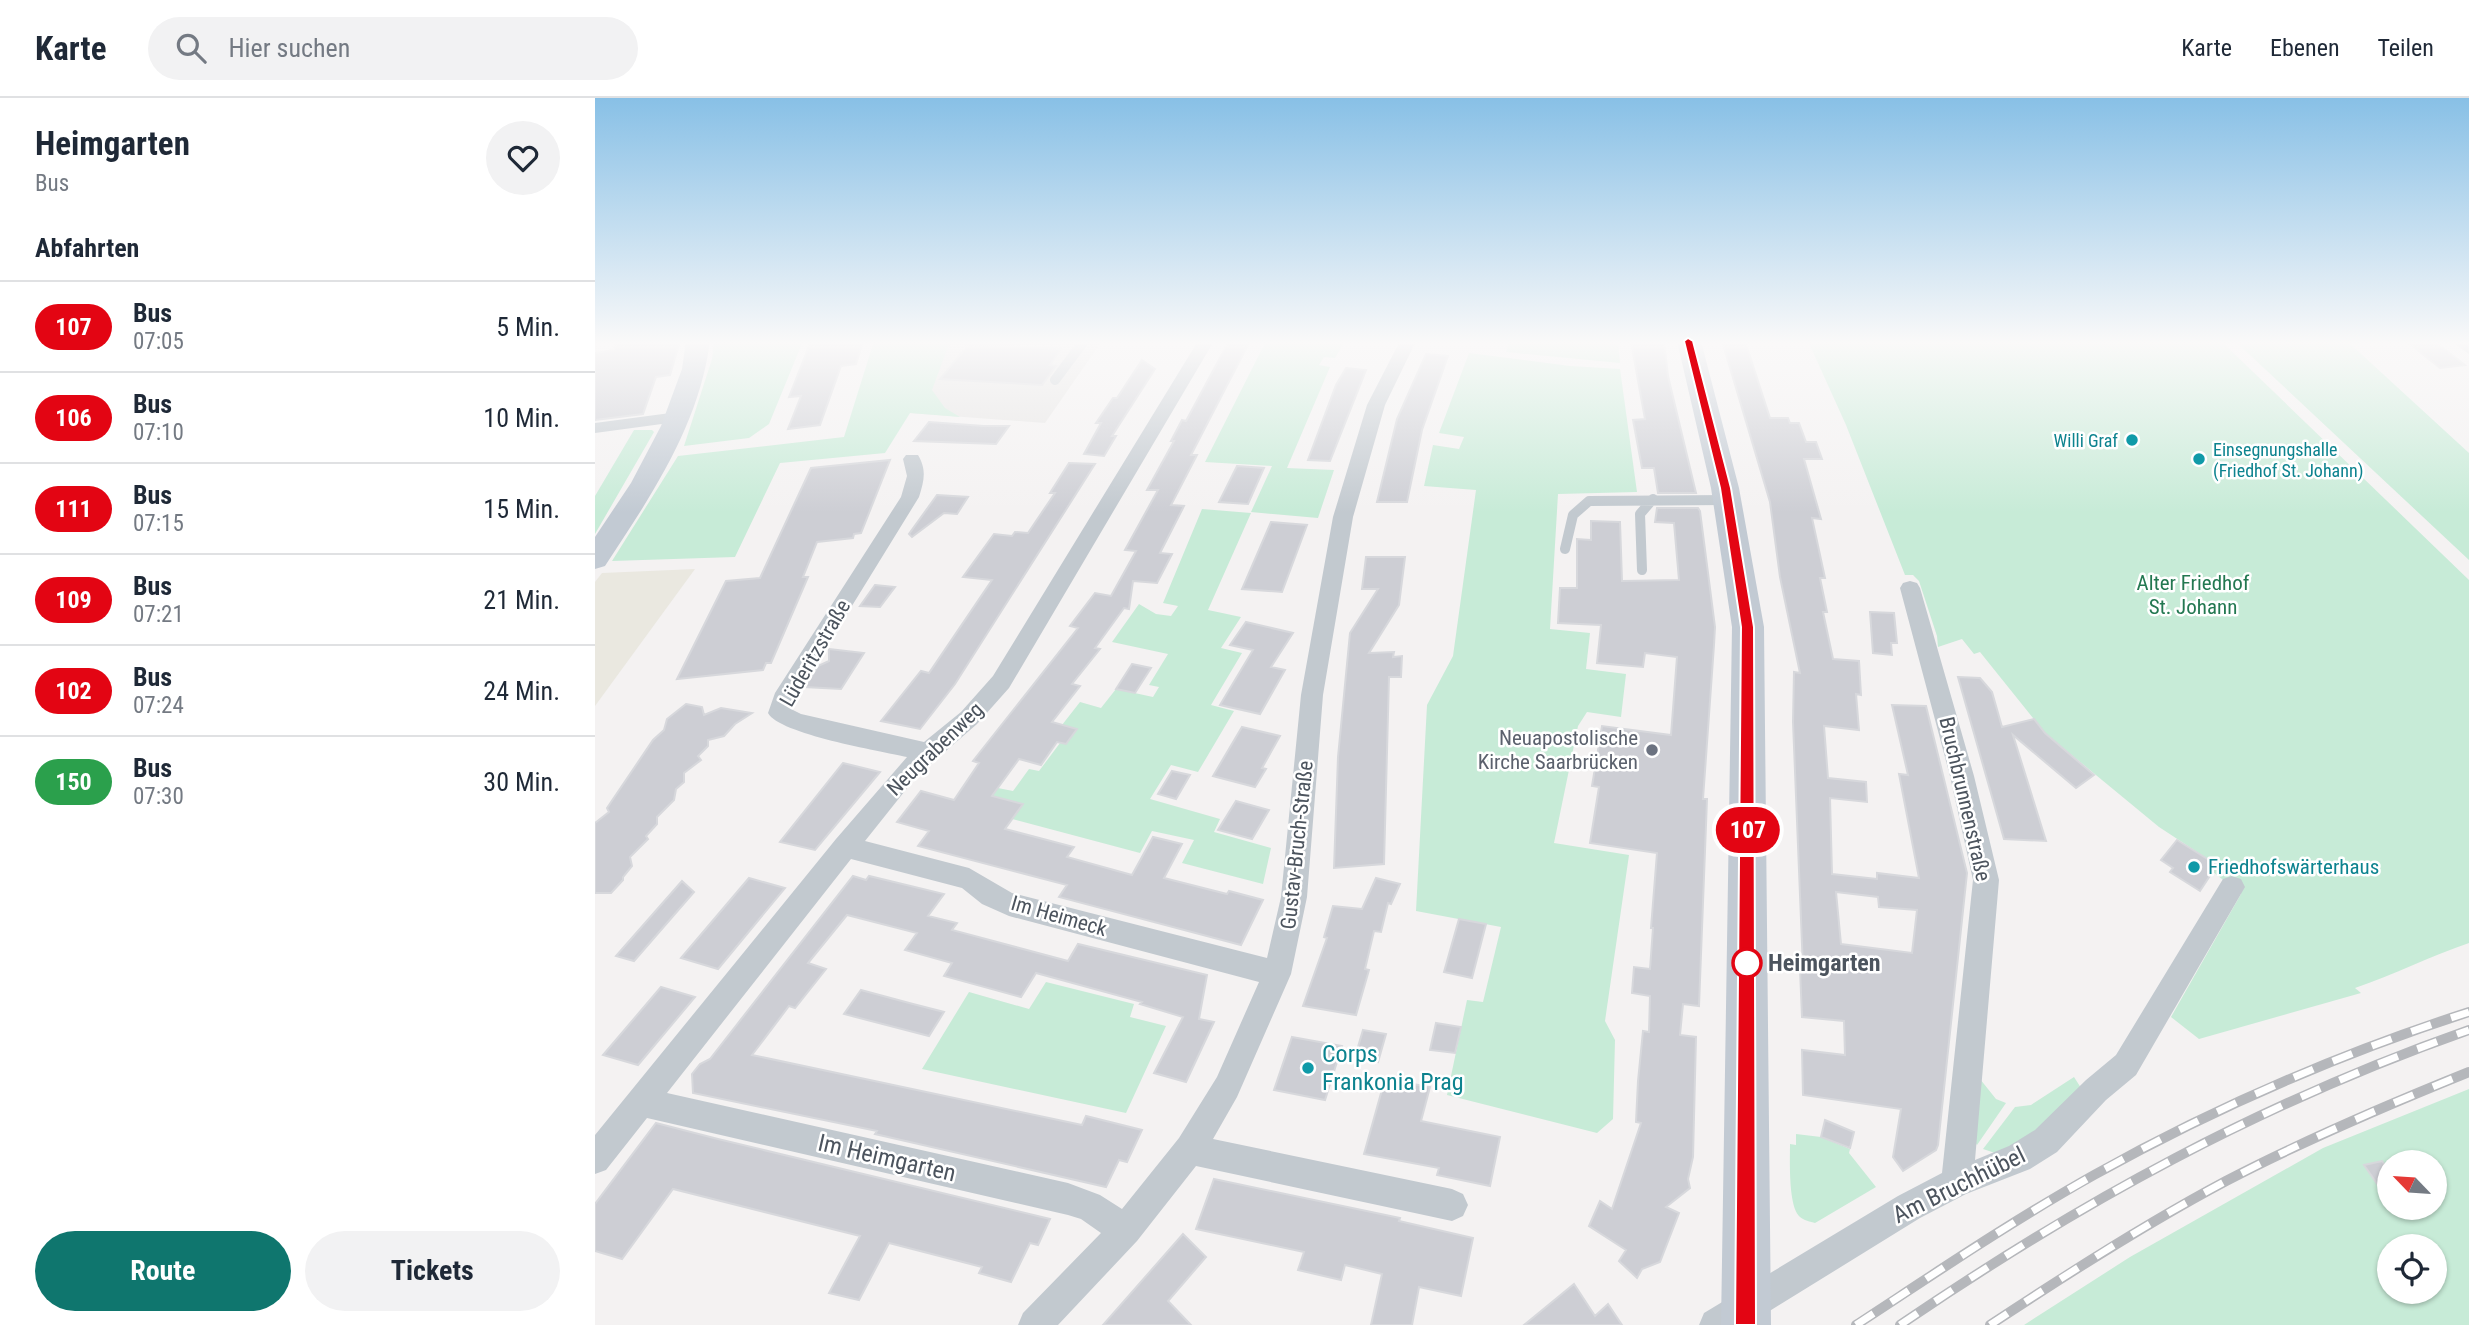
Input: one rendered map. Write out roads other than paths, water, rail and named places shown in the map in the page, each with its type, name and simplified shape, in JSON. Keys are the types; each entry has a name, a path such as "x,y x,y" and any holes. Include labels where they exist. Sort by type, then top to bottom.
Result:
{"main road":[{"path":"595,559 660,454 685,398"},
{"path":"1703,398 1727,500 1748,627 1736,1319"}],"street":[{"name":"Neugrabenweg","path":"595,1159 908,769 925,752 969,718 1001,682 1172,398"},
{"name":"Gustav-Bruch-Straße","path":"1035,1325 1125,1230 1190,1149 1227,1087 1277,974 1294,897 1312,695 1343,517 1379,398"},
{"path":"595,428 678,417"},
{"name":"Lüderitzstraße","path":"912,459 916,476 910,497 783,699 779,713 796,722 925,752"},
{"name":"Bruchbrunnenstraße","path":"1910,588 1962,776 1986,880 1957,1182"},
{"name":"Im Heimeck","path":"845,847 969,879 991,896 1009,904 1277,974"},
{"name":"Am Bruchhübel","path":"1736,1319 1909,1207 1957,1182 2019,1158 2046,1140 2126,1065 2232,887"},
{"name":"Im Heimgarten","path":"642,1102 1068,1199 1089,1206 1125,1230"},
{"path":"1190,1149 1452,1205"}],"lane":[{"path":"1642,570 1640,514 1653,499"},
{"path":"1565,549 1568,526 1577,507 1589,501 1727,500"}],"railway":[{"path":"1856,1325 1973,1248 2139,1150 2231,1105 2325,1064 2469,1012"},
{"path":"1900,1325 2036,1237 2175,1158 2318,1089 2469,1030"},
{"path":"1990,1325 2107,1250 2226,1181 2346,1123 2469,1072"}],"place":[{"name":"Willi Graf","path":"2132,440"},
{"name":"Einsegnungshalle (Friedhof St. Johann)","path":"2199,459"},
{"name":"Neuapostolische Kirche Saarbrücken","path":"1652,750"},
{"name":"Friedhofswärterhaus","path":"2194,867"},
{"name":"Heimgarten","path":"1747,963"},
{"name":"Corps Frankonia Prag","path":"1308,1068"}],"park label":[{"name":"Alter Friedhof St. Johann","path":"2193,595"}]}
